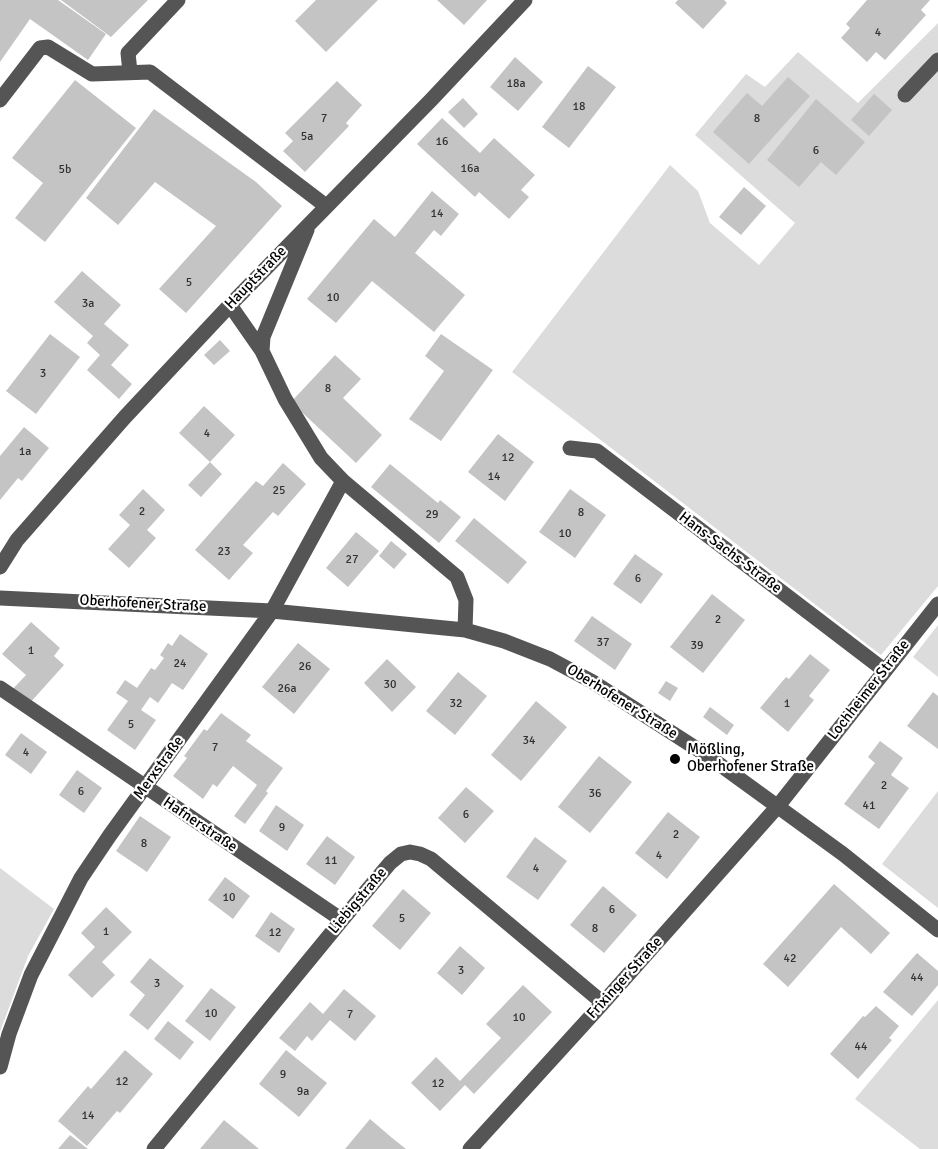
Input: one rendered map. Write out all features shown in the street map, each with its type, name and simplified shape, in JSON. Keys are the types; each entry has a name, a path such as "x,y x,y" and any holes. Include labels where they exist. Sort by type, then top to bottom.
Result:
{"street":[{"path":"130,72 128,53 178,0"},
{"name":"Hauptstraße","path":"0,567 17,540 62,488 230,305 431,100 525,0"},
{"path":"0,100 40,48 48,47 92,74 150,72 326,206"},
{"path":"905,95 938,60"},
{"path":"262,351 263,337 311,221"},
{"path":"230,305 262,351 285,399 321,458 343,481 457,577 466,600 465,630"},
{"name":"Hans-Sachs-Straße","path":"570,448 597,451 884,670"},
{"name":"Merxstraße","path":"0,1067 9,1034 31,975 81,878 272,611 343,481"},
{"name":"Oberhofener Straße","path":"0,598 272,611 465,630 527,650 550,659 593,682 708,756 852,861 938,930"},
{"name":"Lochheimer Straße","path":"778,806 938,604"},
{"name":"Hafnerstraße","path":"0,688 342,920"},
{"name":"Frixinger Straße","path":"470,1149 778,806"},
{"name":"Liebigstraße","path":"154,1149 342,920 390,863 401,854 410,852 430,859 603,1003"}],"shaded area":[{"path":"938,23 938,586 881,655 512,372 670,165 698,191 710,223 759,265 795,223 695,135 746,74 765,87 798,52 858,103"},
{"path":"938,625 938,677 913,657"},
{"path":"938,791 938,908 882,864"},
{"path":"0,868 54,909 28,956 0,1032"},
{"path":"938,1000 938,1149 920,1149 855,1099"}],"building":[{"path":"0,0 58,0 106,34 88,60 30,19 0,62"},
{"path":"61,0 148,0 111,37"},
{"path":"316,0 378,0 326,52 295,21"},
{"path":"437,0 487,0 464,25"},
{"path":"678,0 724,0 727,3 703,29 675,3"},
{"path":"867,0 930,0 921,10 926,15 885,60 876,52 867,62 841,38 850,28 846,24"},
{"path":"515,57 543,82 518,111 490,87"},
{"path":"588,66 616,87 569,148 542,127"},
{"path":"788,77 810,96 749,164 713,132 747,93 762,106"},
{"path":"75,80 136,128 45,242 15,218 43,183 12,158"},
{"path":"337,81 362,105 346,123 349,126 305,172 283,151 293,141 285,133"},
{"path":"874,94 892,110 869,136 851,120"},
{"path":"463,98 478,114 464,128 448,112"},
{"path":"816,99 865,142 836,175 821,162 799,187 767,160"},
{"path":"154,109 256,182 282,206 186,313 159,289 216,226 155,182 118,225 86,198"},
{"path":"442,118 480,153 494,138 535,175 521,190 529,197 509,219 479,192 475,197 417,144"},
{"path":"744,187 766,206 741,235 719,217"},
{"path":"432,191 459,214 441,236 434,230 415,253 465,295 434,332 372,281 336,323 307,299 374,219 395,237"},
{"path":"82,271 121,305 104,324 129,345 111,365 132,384 119,399 87,370 100,355 87,343 93,336 54,302"},
{"path":"50,334 80,357 36,414 6,391"},
{"path":"441,334 493,370 441,441 409,419 444,371 425,356"},
{"path":"220,340 230,351 214,365 204,355"},
{"path":"335,355 361,379 343,398 382,435 356,463 291,402"},
{"path":"204,406 235,435 210,462 179,433"},
{"path":"24,427 49,448 22,481 18,478 0,500 0,456"},
{"path":"498,434 534,462 505,501 468,472"},
{"path":"210,462 222,474 201,497 188,485"},
{"path":"283,463 306,484 278,516 273,512 243,545 253,553 229,580 195,550 256,481 263,486"},
{"path":"390,464 438,503 440,500 461,517 439,543 371,487"},
{"path":"143,489 165,510 147,530 156,538 129,568 108,549 130,525 119,515"},
{"path":"570,489 606,515 575,558 539,532"},
{"path":"474,518 527,562 508,584 455,541"},
{"path":"356,532 379,551 348,587 326,568"},
{"path":"391,541 407,554 394,569 379,556"},
{"path":"635,554 663,574 641,604 613,584"},
{"path":"712,594 745,620 703,673 670,647"},
{"path":"592,616 632,644 615,670 574,641"},
{"path":"31,622 60,648 54,656 64,665 29,704 11,691 26,675 2,654"},
{"path":"180,634 208,654 183,690 172,683 158,703 150,697 141,710 156,720 135,750 107,730 128,701 116,693 125,680 137,688 151,668 155,670 164,658 160,655 168,643 172,646"},
{"path":"298,643 330,669 294,714 262,687"},
{"path":"810,654 830,670 809,696 814,700 788,732 760,708 786,677 789,679"},
{"path":"387,659 416,687 392,712 364,683"},
{"path":"458,672 487,696 455,735 426,711"},
{"path":"666,681 678,688 670,701 658,693"},
{"path":"933,692 938,696 938,749 907,726"},
{"path":"536,701 567,727 521,781 491,755"},
{"path":"710,707 734,725 727,735 703,717"},
{"path":"221,713 251,735 246,741 283,768 245,824 234,816 257,785 233,766 217,787 213,784 203,799 173,776 187,758 184,756 204,729 207,731"},
{"path":"21,733 47,752 31,774 5,755"},
{"path":"880,741 903,758 891,775 909,788 879,829 844,804 875,763 868,757"},
{"path":"599,756 632,782 590,833 558,807"},
{"path":"77,770 102,788 84,813 59,795"},
{"path":"466,787 494,811 465,843 438,818"},
{"path":"276,805 304,825 287,851 259,831"},
{"path":"668,812 700,837 667,879 635,853"},
{"path":"140,816 171,837 147,872 116,851"},
{"path":"327,836 355,857 335,885 306,864"},
{"path":"535,837 567,861 538,900 506,877"},
{"path":"225,877 250,896 233,919 208,900"},
{"path":"834,884 890,933 871,954 841,927 788,987 763,964"},
{"path":"603,886 637,915 604,953 570,925"},
{"path":"403,889 431,913 400,950 372,926"},
{"path":"106,907 132,932 102,962 115,975 92,998 68,975 95,947 81,933"},
{"path":"271,912 295,929 279,953 255,936"},
{"path":"460,946 485,968 462,995 437,973"},
{"path":"917,953 938,971 938,985 912,1016 883,992"},
{"path":"150,958 184,986 148,1030 129,1015 145,995 130,982"},
{"path":"523,985 552,1012 474,1094 465,1085 440,1111 411,1083 436,1057 460,1081 501,1038 486,1024"},
{"path":"211,988 236,1007 210,1041 185,1021"},
{"path":"344,989 376,1016 355,1041 330,1020 312,1041 307,1036 295,1051 279,1038 310,1002 323,1014"},
{"path":"876,1006 899,1026 889,1038 892,1040 858,1079 830,1054 863,1016 865,1017"},
{"path":"168,1021 194,1042 180,1060 154,1039"},
{"path":"125,1050 153,1074 120,1113 117,1111 87,1146 58,1121 88,1086 91,1089"},
{"path":"286,1050 327,1083 299,1117 259,1084"},
{"path":"370,1119 391,1137 406,1149 345,1149"},
{"path":"224,1120 259,1149 200,1149"},
{"path":"70,1135 88,1149 58,1149"}],"place":[{"name":"Mößling, Oberhofener Straße","path":"675,759"}]}
